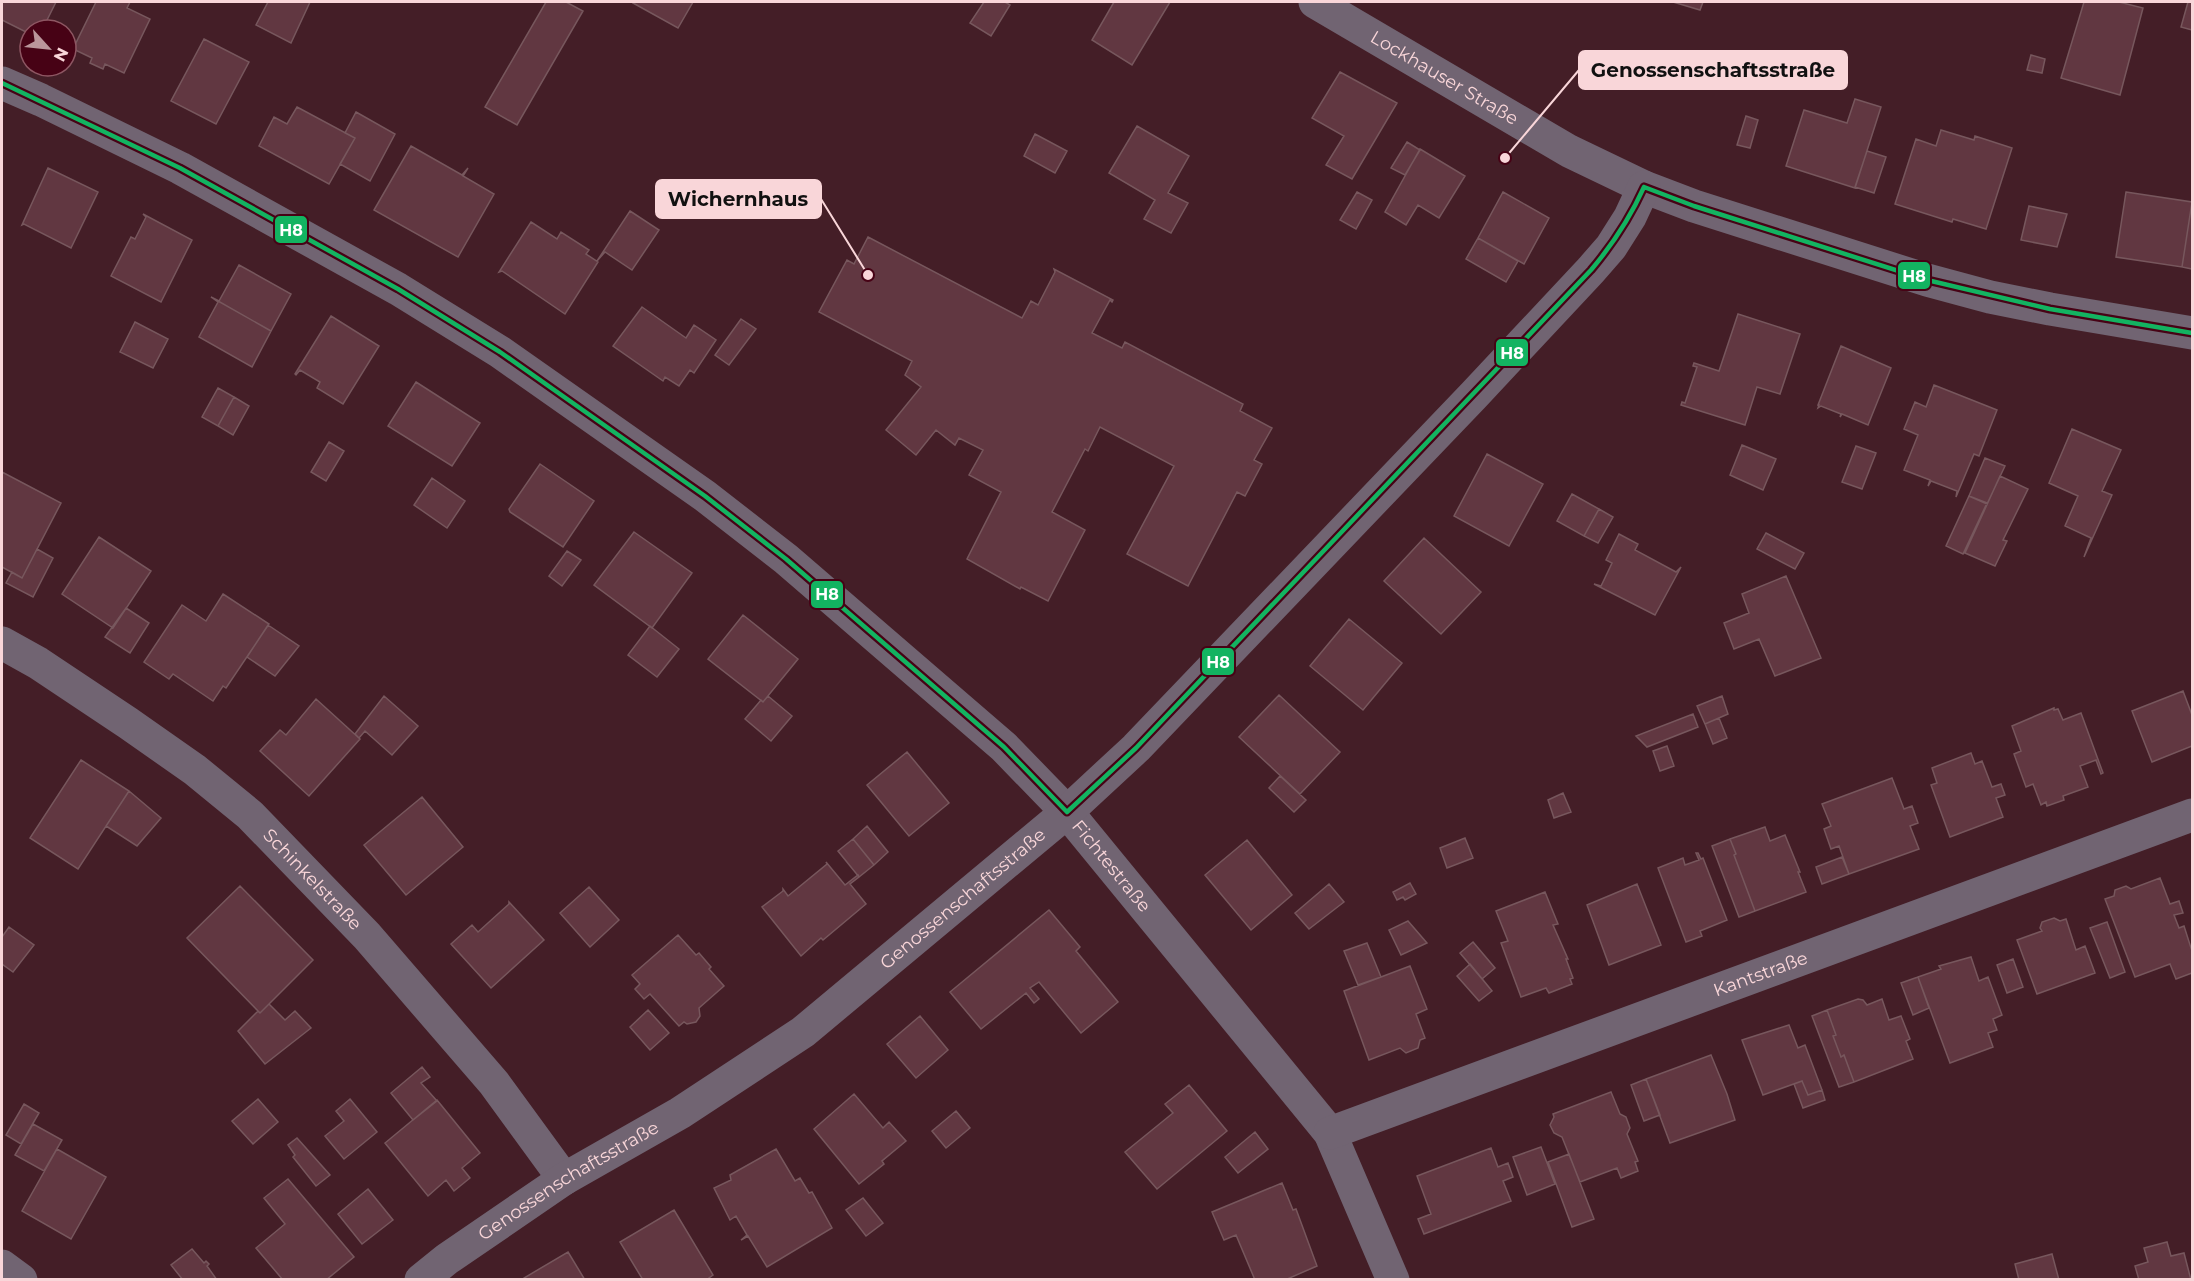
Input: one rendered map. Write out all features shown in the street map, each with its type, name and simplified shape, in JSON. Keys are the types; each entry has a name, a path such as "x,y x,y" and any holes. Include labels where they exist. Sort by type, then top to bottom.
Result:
{"street":[{"name":"Lockhauser Straße","path":"1315,2 1569,151 1644,187 1854,258 1959,288 2050,309 2193,333"},
{"name":"Fichtestraße","path":"2,83 180,168 387,284 500,352 705,496 786,560 1004,747 1067,812 1330,1133 1393,1280"},
{"name":"Genossenschaftsstraße","path":"421,1280 447,1259 564,1179 680,1113 803,1032 1067,812 1136,748 1466,404 1591,270 1611,247 1630,217 1644,187"},
{"name":"Schinkelstraße","path":"2,643 38,663 128,723 195,770 250,816 367,936 494,1083 564,1179"},
{"name":"Kantstraße","path":"1330,1133 2193,815"},
{"path":"2,1266 21,1280"}],"building":[{"path":"2,2 56,2 48,18 18,18 18,28 2,20"},
{"path":"96,2 130,2 127,8 150,19 124,73 105,64 103,69 90,63 92,58 78,51 78,39"},
{"path":"268,2 310,2 291,43 256,25"},
{"path":"546,2 566,2 583,11 517,125 485,107"},
{"path":"634,2 693,2 678,28"},
{"path":"984,2 1005,2 1010,5 991,36 970,23"},
{"path":"1114,2 1170,2 1132,65 1092,40"},
{"path":"1673,2 1703,2 1700,10"},
{"path":"2084,2 2119,2 2143,8 2120,95 2061,78"},
{"path":"2188,2 2192,2 2192,30 2181,27"},
{"path":"204,39 249,62 216,124 171,101"},
{"path":"2031,55 2045,59 2042,73 2027,70"},
{"path":"1340,72 1397,103 1352,179 1326,165 1344,136 1312,118"},
{"path":"1855,99 1881,107 1855,188 1786,166 1804,110 1847,123"},
{"path":"297,107 355,138 329,184 259,146 274,117 287,124"},
{"path":"356,112 395,134 370,181 340,164 355,138 345,133"},
{"path":"1746,116 1758,120 1750,148 1737,145"},
{"path":"1137,126 1189,156 1168,193 1188,203 1171,233 1144,219 1155,200 1109,173"},
{"path":"1941,130 1974,140 1975,136 2012,148 1986,229 1953,219 1952,222 1895,204 1916,139 1936,146"},
{"path":"1035,134 1067,151 1055,173 1024,156"},
{"path":"1407,142 1420,150 1405,175 1391,168"},
{"path":"411,146 462,175 468,168 463,176 494,194 458,257 374,210"},
{"path":"1420,149 1465,176 1439,218 1418,205 1406,225 1385,212"},
{"path":"1867,151 1886,157 1874,193 1855,187"},
{"path":"48,168 98,192 71,248 22,225"},
{"path":"1357,192 1372,200 1356,229 1340,220"},
{"path":"1503,192 1549,218 1524,264 1478,238"},
{"path":"2126,192 2192,202 2182,267 2116,257"},
{"path":"2192,202 2192,269 2182,267"},
{"path":"2029,206 2067,214 2057,247 2021,240"},
{"path":"630,211 659,230 632,270 605,252 597,261"},
{"path":"143,214 192,240 161,302 111,276 131,237 135,239 146,217"},
{"path":"531,222 557,239 561,232 589,250 586,254 598,262 565,314 502,271 499,272"},
{"path":"868,237 1022,318 1031,301 1038,305 1055,272 1054,269 1113,300 1112,302 1110,300 1092,333 1122,348 1125,342 1243,404 1240,411 1272,428 1254,460 1262,464 1245,496 1237,492 1188,586 1127,554 1174,466 1100,427 1088,451 1085,449 1052,512 1085,530 1048,601 1021,587 1020,589 967,559 1001,492 969,475 983,450 959,438 955,445 936,430 916,455 886,430 921,387 905,375 912,361 819,312 847,260 854,264"},
{"path":"1478,238 1518,261 1506,282 1466,259"},
{"path":"239,265 291,294 271,331 211,297 219,301"},
{"path":"211,297 271,331 252,367 199,337 218,302"},
{"path":"642,307 686,338 694,325 716,340 694,373 690,370 679,386 665,377 663,381 613,346"},
{"path":"1738,314 1800,334 1780,394 1757,387 1745,425 1681,405 1682,402 1685,403 1697,367 1693,366 1694,363 1719,371"},
{"path":"331,316 379,346 343,404 317,388 320,382 300,370 295,374"},
{"path":"741,319 756,329 729,365 715,355"},
{"path":"135,322 168,339 153,368 120,352"},
{"path":"1841,346 1891,368 1868,425 1842,414 1840,417 1841,414 1821,406 1818,408"},
{"path":"416,382 480,423 452,466 388,426"},
{"path":"1934,385 1997,410 1979,456 1974,454 1956,497 1957,491 1931,481 1928,486 1930,480 1904,470 1918,435 1904,429 1915,402 1926,407"},
{"path":"218,388 234,397 218,426 202,417"},
{"path":"234,397 249,406 233,435 218,426"},
{"path":"2072,429 2121,450 2102,491 2112,495 2084,557 2091,538 2065,526 2078,496 2049,483"},
{"path":"329,442 344,451 326,481 311,472"},
{"path":"1742,445 1776,459 1763,490 1730,475"},
{"path":"1856,446 1876,453 1862,489 1842,482"},
{"path":"1487,454 1543,484 1509,546 1454,516"},
{"path":"1985,458 2005,466 1987,504 1969,496"},
{"path":"540,464 594,501 563,547 510,512 509,509"},
{"path":"2,472 61,503 22,578 2,567"},
{"path":"2000,476 2028,489 2003,540 2007,541 1995,566 1965,553"},
{"path":"432,478 465,501 447,528 414,505"},
{"path":"1572,494 1599,509 1584,536 1557,521"},
{"path":"1969,496 1987,503 1963,554 1946,546"},
{"path":"1599,509 1613,517 1598,543 1584,536"},
{"path":"634,532 692,573 652,628 594,585"},
{"path":"1766,533 1804,553 1795,569 1757,549"},
{"path":"1619,534 1638,544 1635,550 1676,572 1681,567 1655,615 1594,584 1601,586 1612,563 1606,560"},
{"path":"99,537 151,571 113,628 62,594"},
{"path":"1424,538 1481,592 1441,634 1384,581"},
{"path":"37,549 53,558 33,597 6,583 12,572 22,578"},
{"path":"567,551 581,560 562,586 549,576"},
{"path":"1786,576 1821,658 1775,676 1759,639 1734,649 1724,623 1749,613 1742,594"},
{"path":"223,594 269,624 226,688 223,686 213,701 173,674 169,679 144,662 182,605 206,621"},
{"path":"126,608 149,623 130,653 105,637"},
{"path":"743,615 798,659 763,702 708,659"},
{"path":"1349,619 1402,663 1363,710 1310,666"},
{"path":"268,625 299,646 275,676 247,657"},
{"path":"650,626 679,649 657,677 628,655"},
{"path":"2183,691 2192,715 2192,746 2152,762 2132,711"},
{"path":"1279,695 1340,752 1300,794 1239,737"},
{"path":"384,696 418,726 392,755 365,731 359,738 355,734"},
{"path":"768,696 792,716 771,741 745,719 761,700 763,702"},
{"path":"1722,696 1728,714 1705,724 1697,706"},
{"path":"316,699 360,739 309,796 260,751 280,730 286,735"},
{"path":"2054,708 2054,710 2058,709 2063,720 2081,713 2103,773 2101,774 2096,760 2080,766 2088,787 2063,796 2064,800 2047,806 2046,802 2041,805 2033,784 2026,787 2014,754 2021,751 2012,726"},
{"path":"1693,714 1698,727 1647,747 1636,736"},
{"path":"1719,718 1727,738 1713,744 1705,724"},
{"path":"1667,746 1674,766 1660,771 1653,751"},
{"path":"907,752 949,803 909,836 867,785"},
{"path":"1971,753 1975,764 1982,761 1992,787 2001,784 2005,795 1996,798 2003,817 1950,837 1931,785 1937,783 1932,768"},
{"path":"81,760 129,791 78,869 30,838"},
{"path":"1280,776 1306,800 1294,812 1269,788"},
{"path":"1892,778 1904,809 1912,806 1918,823 1910,826 1919,849 1849,874 1839,846 1831,849 1824,829 1831,826 1822,804"},
{"path":"129,791 161,818 137,846 106,826"},
{"path":"1563,793 1571,812 1554,818 1548,800"},
{"path":"422,797 463,847 406,895 364,845"},
{"path":"867,826 888,852 874,865 853,839"},
{"path":"1765,827 1770,841 1785,835 1806,892 1755,911 1730,839"},
{"path":"1465,838 1473,858 1447,868 1440,848"},
{"path":"853,839 874,865 859,877 838,851"},
{"path":"1730,839 1755,911 1739,917 1712,846"},
{"path":"1247,840 1292,895 1251,930 1205,875"},
{"path":"1696,853 1701,859 1703,858 1727,920 1700,931 1702,936 1686,942 1658,868 1683,858 1685,865 1699,860"},
{"path":"1842,857 1849,874 1822,884 1816,867"},
{"path":"826,862 845,885 858,875 859,877 850,884 866,904 801,956 762,907 783,889 788,896 827,864"},
{"path":"2160,878 2170,904 2179,901 2183,913 2174,915 2179,928 2184,926 2192,951 2192,973 2176,979 2170,964 2135,977 2105,899 2114,896 2115,890 2126,886 2131,889"},
{"path":"1410,883 1416,894 1405,900 1403,897 1397,900 1393,892"},
{"path":"1329,884 1344,902 1309,929 1295,913"},
{"path":"1637,884 1661,945 1609,965 1587,905"},
{"path":"240,886 313,960 260,1013 187,938"},
{"path":"589,887 619,920 590,947 560,913"},
{"path":"1545,892 1558,924 1553,925 1568,959 1566,959 1573,978 1570,979 1572,984 1549,993 1546,988 1521,997 1501,943 1508,941 1496,911"},
{"path":"509,902 544,940 491,988 451,944 472,925 478,932"},
{"path":"1049,910 1080,947 1076,951 1118,1002 1081,1033 1039,982 1030,988 1039,999 1034,1003 1026,993 981,1029 950,992"},
{"path":"2054,918 2060,921 2066,919 2076,950 2085,946 2095,973 2037,994 2017,940 2042,931 2040,928 2042,922"},
{"path":"1408,921 1427,943 1401,955 1389,930"},
{"path":"2107,922 2125,972 2110,978 2090,928"},
{"path":"9,927 34,945 13,972 2,964 2,937"},
{"path":"678,935 696,955 699,953 724,986 699,1008 700,1016 696,1022 687,1024 684,1022 679,1026 650,994 644,999 635,989 640,984 632,975"},
{"path":"1473,942 1495,968 1482,979 1460,953"},
{"path":"1367,943 1381,977 1358,985 1344,951"},
{"path":"1971,957 1979,981 1988,977 2002,1015 1993,1019 1997,1030 1988,1033 1993,1047 1950,1063 1918,977 1941,969 1939,966"},
{"path":"2013,959 2023,987 2007,993 1997,965"},
{"path":"1470,964 1492,991 1479,1001 1457,976"},
{"path":"1410,966 1427,1009 1416,1014 1425,1038 1420,1040 1418,1048 1406,1053 1400,1048 1369,1060 1344,991"},
{"path":"1918,977 1929,1008 1913,1015 1901,983"},
{"path":"1858,999 1863,1000 1867,1005 1882,999 1889,1020 1901,1016 1910,1039 1906,1041 1913,1059 1854,1082 1844,1055 1841,1057 1833,1036 1836,1035 1827,1010"},
{"path":"269,1004 285,1020 295,1011 311,1028 265,1064 238,1031 258,1011 260,1013"},
{"path":"648,1010 669,1033 650,1050 630,1027"},
{"path":"1827,1010 1836,1035 1833,1036 1841,1057 1844,1055 1854,1082 1839,1087 1812,1016"},
{"path":"920,1016 948,1050 916,1078 887,1044"},
{"path":"1789,1025 1798,1048 1805,1045 1822,1090 1808,1095 1802,1081 1763,1095 1742,1040"},
{"path":"1711,1055 1735,1120 1670,1143 1646,1079"},
{"path":"422,1067 430,1077 421,1083 437,1101 413,1120 391,1093"},
{"path":"1646,1079 1660,1115 1644,1121 1631,1085"},
{"path":"1802,1081 1808,1095 1822,1090 1825,1100 1803,1108 1794,1084"},
{"path":"1189,1085 1227,1131 1157,1189 1125,1152 1173,1113 1165,1104"},
{"path":"1611,1092 1620,1114 1626,1117 1630,1128 1627,1134 1638,1161 1635,1162 1638,1171 1621,1178 1617,1168 1580,1182 1562,1137 1554,1133 1550,1125 1553,1114"},
{"path":"854,1094 883,1128 889,1122 906,1141 882,1161 884,1164 859,1184 814,1129"},
{"path":"258,1099 278,1122 253,1144 232,1121"},
{"path":"350,1099 377,1132 344,1159 325,1136 344,1121 336,1111"},
{"path":"437,1100 480,1153 462,1168 470,1178 454,1191 446,1180 428,1196 385,1143"},
{"path":"24,1104 39,1113 21,1144 6,1135"},
{"path":"956,1111 970,1128 946,1148 932,1131"},
{"path":"33,1124 62,1140 44,1171 15,1155"},
{"path":"1255,1132 1268,1149 1238,1173 1225,1157"},
{"path":"297,1138 330,1175 316,1186 293,1157 295,1155 288,1145"},
{"path":"1541,1147 1555,1184 1527,1195 1513,1157"},
{"path":"1491,1148 1498,1167 1508,1163 1513,1177 1503,1181 1511,1201 1424,1234 1418,1219 1431,1214 1417,1176"},
{"path":"57,1149 106,1177 71,1239 22,1211"},
{"path":"776,1149 795,1181 800,1178 809,1193 812,1192 832,1228 767,1267 748,1236 741,1240 747,1235 736,1216 730,1220 714,1188 731,1180 730,1175"},
{"path":"1569,1154 1594,1219 1572,1227 1548,1162"},
{"path":"288,1179 354,1257 326,1280 283,1280 256,1248 285,1224 264,1198"},
{"path":"1282,1183 1293,1210 1296,1209 1317,1266 1285,1280 1255,1280 1236,1235 1224,1240 1212,1212"},
{"path":"368,1189 393,1220 362,1244 338,1214"},
{"path":"863,1198 883,1223 866,1236 846,1210"},
{"path":"674,1210 713,1275 706,1280 643,1280 620,1242"},
{"path":"2167,1242 2171,1256 2184,1253 2191,1280 2139,1280 2135,1266 2148,1262 2144,1248"},
{"path":"192,1249 204,1263 206,1261 209,1264 207,1266 217,1280 183,1280 171,1265"},
{"path":"568,1252 585,1280 525,1280 524,1278"},
{"path":"2052,1254 2059,1280 2019,1280 2015,1264"}],"transit line":[{"name":"H8","path":"2,83 180,168 398,289 500,352 705,496 786,559 1004,747 1067,812"},
{"name":"H8","path":"1644,187 1694,206 1927,280 2050,309 2192,333"},
{"name":"H8","path":"1067,812 1136,748 1591,270 1621,230 1644,187"}],"place":[{"name":"Genossenschaftsstraße","path":"1505,158"},
{"name":"Wichernhaus","path":"868,275"}]}
